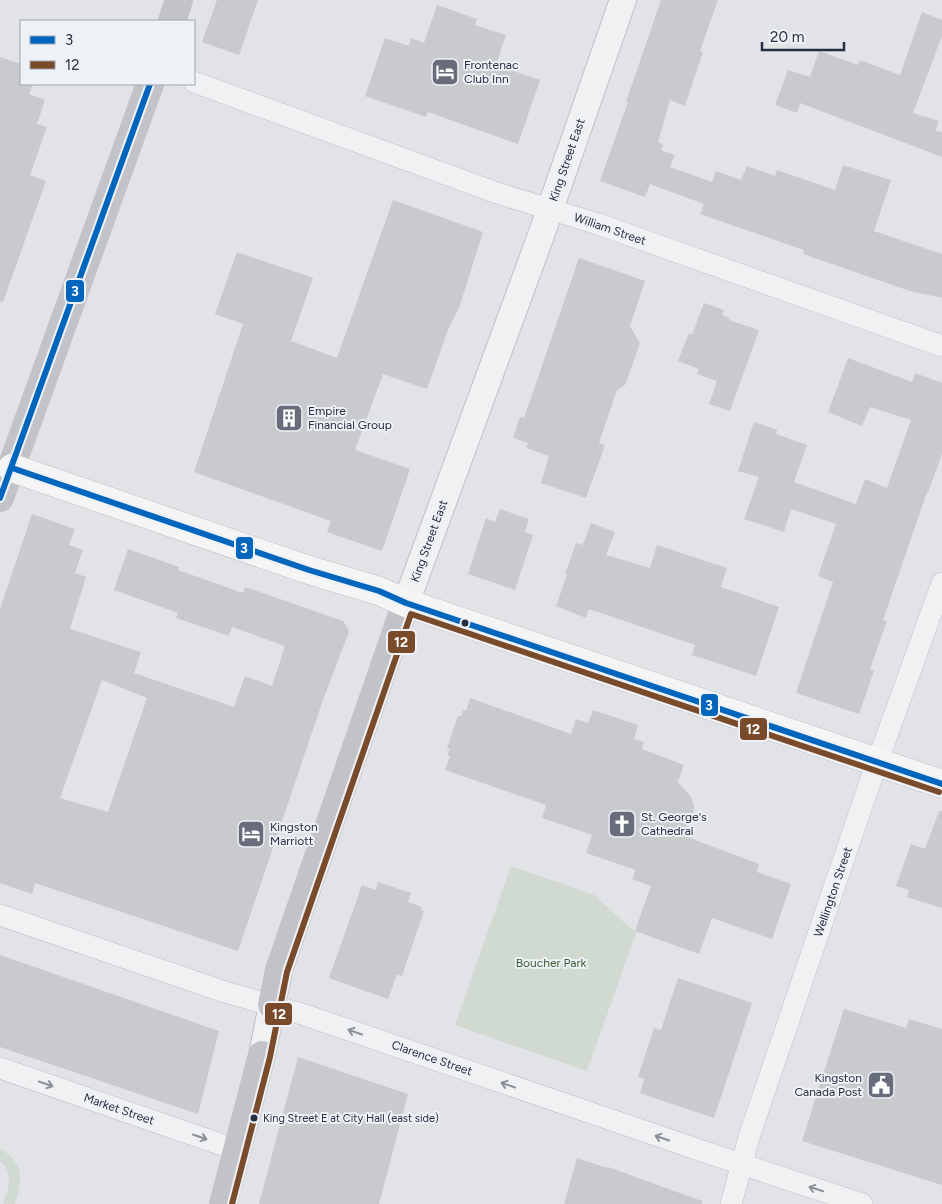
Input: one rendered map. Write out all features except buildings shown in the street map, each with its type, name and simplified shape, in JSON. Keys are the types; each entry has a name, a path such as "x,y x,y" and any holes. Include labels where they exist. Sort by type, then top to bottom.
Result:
{"main road":[{"path":"172,20 179,0"},
{"path":"0,498 6,466 150,85"},
{"path":"6,466 300,567 379,591 406,603 942,784"},
{"name":"King Street East","path":"272,1004 279,970 406,603"},
{"name":"King Street East","path":"223,1204 262,1055"}],"street":[{"name":"King Street East","path":"406,603 550,210 623,0"},
{"name":"William Street","path":"195,82 498,194 598,224 942,346"},
{"name":"Wellington Street","path":"731,1204 753,1125 868,788 942,583"},
{"name":"Clarence Street","path":"0,915 225,992 306,1014 862,1204"},
{"name":"King Street East","path":"262,1055 272,1004"},
{"name":"Market Street","path":"0,1068 237,1150"}],"green space":[{"name":"Boucher Park","path":"511,866 594,895 636,933 587,1071 455,1025"},
{"path":"0,1148 14,1161 20,1173 20,1186 15,1204 3,1204 9,1176 5,1166 0,1161"}],"transit line":[{"name":"3","path":"0,498 150,85"},
{"name":"3","path":"12,468 309,570 379,591 406,603 942,784"},
{"name":"12","path":"232,1204 270,1057 287,972 411,614 939,792"}],"place":[{"name":"Frontenac Club Inn","path":"445,72"},
{"name":"Empire Financial Group","path":"289,418"},
{"name":"St. George's Cathedral","path":"622,824"},
{"name":"Kingston Marriott","path":"251,834"},
{"name":"Kingston Canada Post","path":"881,1085"},
{"name":"King Street E at City Hall (east side)","path":"254,1118"}]}
